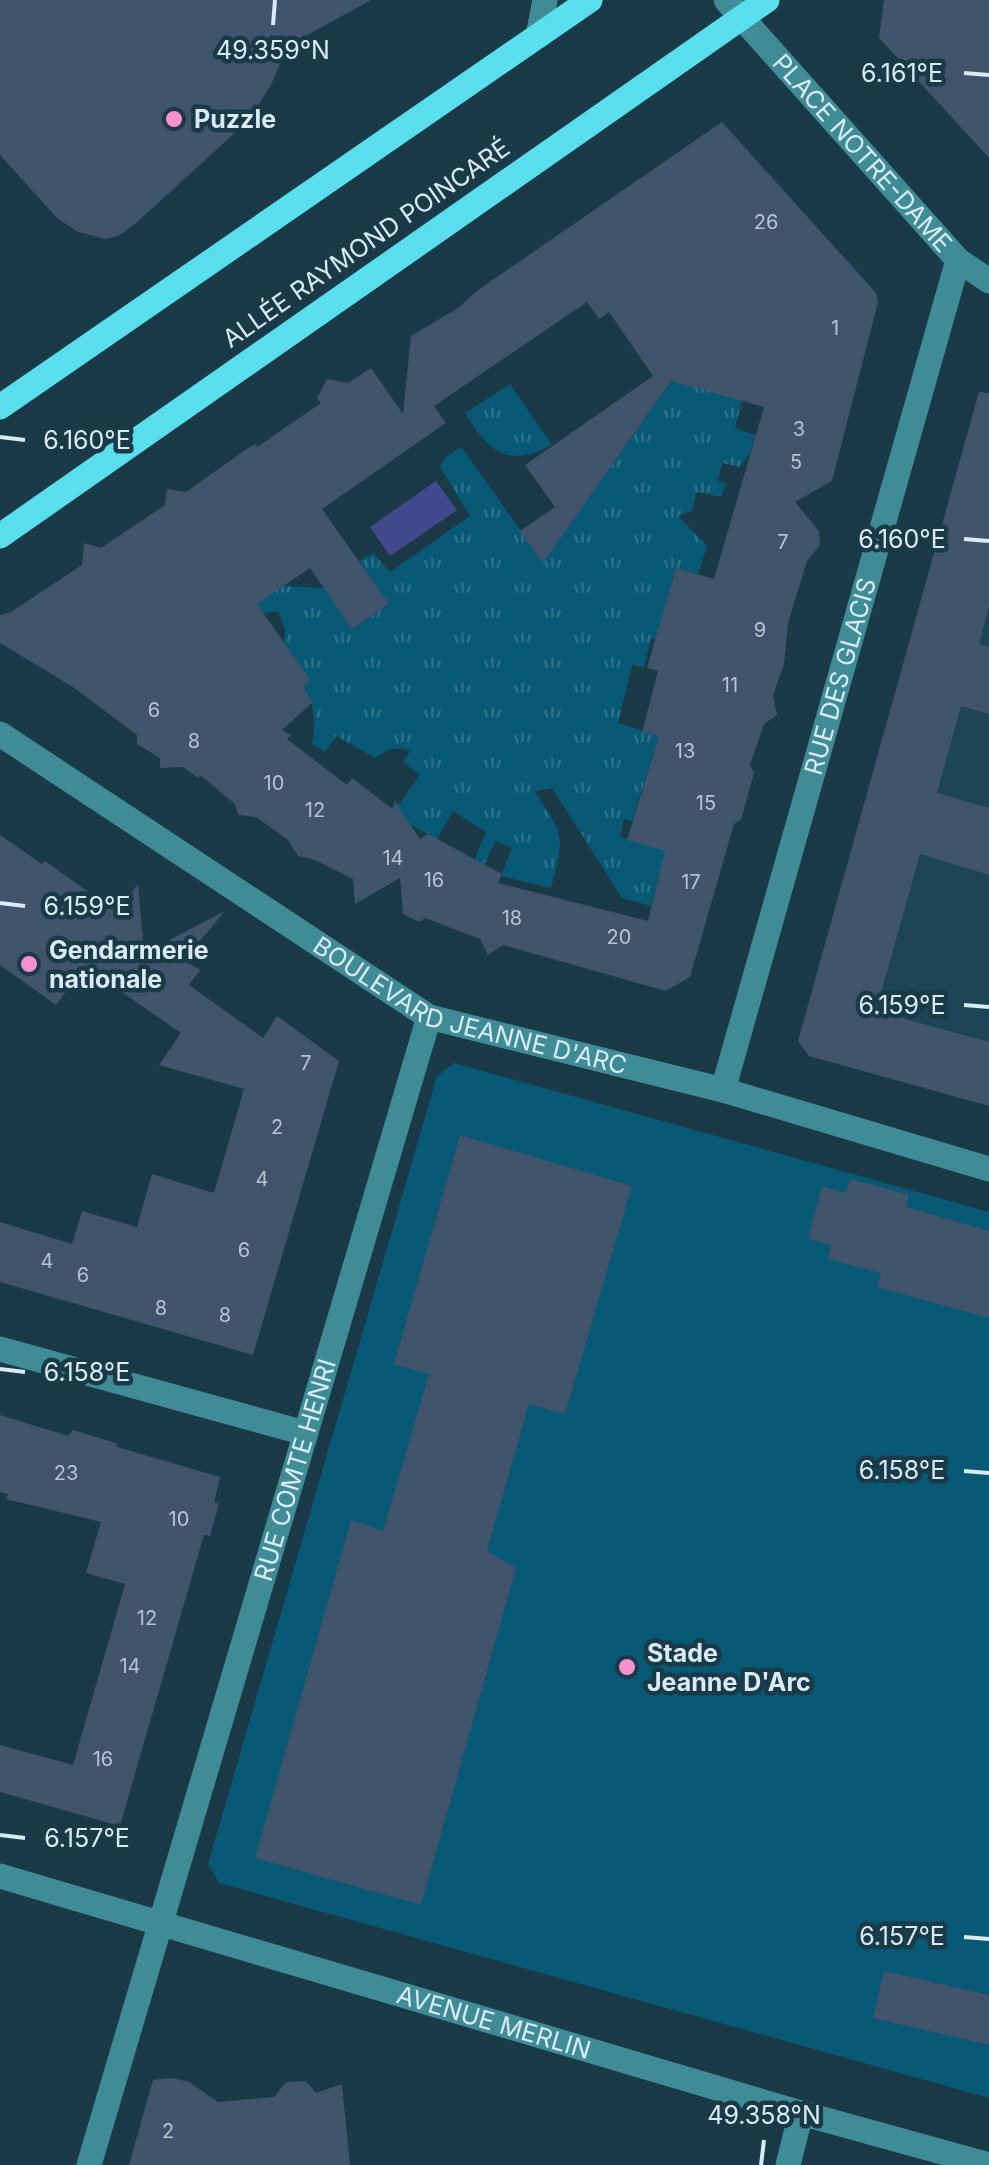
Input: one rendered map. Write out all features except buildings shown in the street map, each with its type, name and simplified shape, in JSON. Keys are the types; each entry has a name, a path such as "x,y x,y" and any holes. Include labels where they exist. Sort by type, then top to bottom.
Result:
{"main road":[{"path":"0,407 590,0"},
{"name":"ALLÉE RAYMOND POINCARÉ","path":"0,536 734,9 767,0"}],"street":[{"path":"538,36 545,0"},
{"name":"PLACE NOTRE-DAME","path":"734,9 958,260 989,281"},
{"name":"RUE DES GLACIS","path":"723,1090 958,260"},
{"name":"BOULEVARD JEANNE D'ARC","path":"0,734 429,1016 723,1090 989,1168"},
{"name":"RUE COMTE HENRI","path":"89,2165 429,1016"},
{"path":"0,1349 305,1433"},
{"name":"AVENUE MERLIN","path":"0,1876 801,2114 989,2165"},
{"path":"788,2165 801,2114"}],"shaded area":[{"path":"989,412 989,1106 809,1056 798,1041 971,420"}],"green space":[{"path":"687,359 723,395 742,401 735,428 755,435 750,453 740,467 722,463 718,481 726,483 721,497 697,492 692,511 678,516 707,546 698,574 676,568 670,587 706,652 651,638 644,667 632,665 618,723 659,736 632,821 624,819 620,837 667,850 651,906 622,898 552,788 534,791 559,836 559,856 551,888 501,876 512,848 495,841 482,870 472,866 486,832 453,811 437,839 386,811 401,802 420,775 403,762 410,751 391,749 375,758 336,736 325,752 312,744 314,714 303,686 310,680 284,645 285,629 278,611 240,616 283,586 324,588 352,629 388,605 359,561 373,553 390,572 470,516 440,467 459,448 543,562"},
{"path":"510,384 552,445 536,452 511,455 491,446 474,427 465,413"},
{"name":"Stade Jeanne D'Arc","path":"454,1063 989,1212 989,2098 219,1883 208,1864 437,1076"}],"water":[{"path":"436,481 457,510 390,556 370,527"}],"place":[{"name":"Puzzle","path":"174,119"},
{"name":"Gendarmerie nationale","path":"29,964"},
{"name":"Stade Jeanne D'Arc","path":"627,1667"}]}
